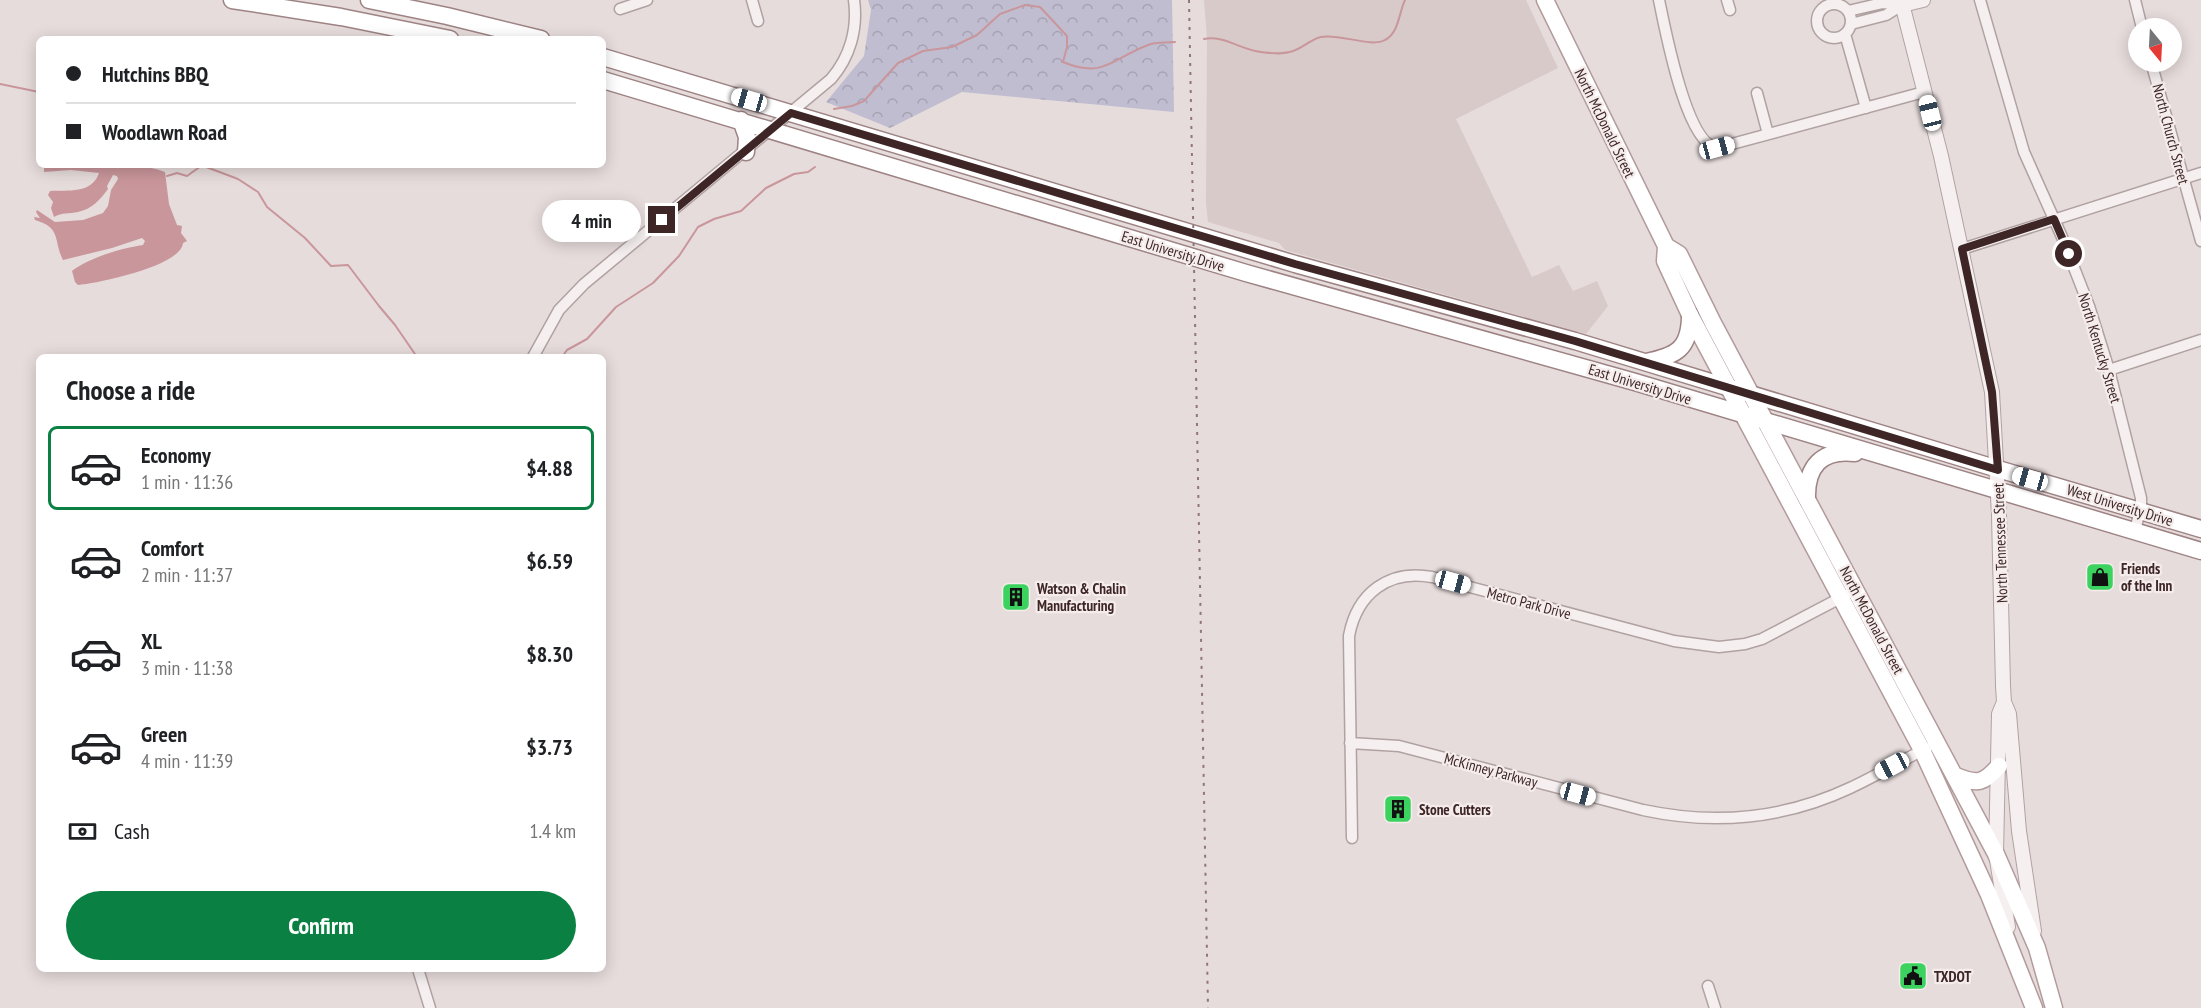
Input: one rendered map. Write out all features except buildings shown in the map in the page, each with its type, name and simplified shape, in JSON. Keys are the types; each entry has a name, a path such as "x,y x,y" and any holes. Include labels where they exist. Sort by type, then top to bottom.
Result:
{"main road":[{"path":"233,0 352,19 435,36"},
{"path":"369,0 529,36"},
{"name":"North McDonald Street","path":"1545,0 1666,246 1665,261 1690,315 1744,415 1938,742 1996,854 2037,948 2054,1008"},
{"name":"East University Drive","path":"606,58 1295,264 1512,322 1729,388"},
{"path":"609,81 622,62"},
{"name":"East University Drive","path":"609,81 1305,290 1505,344 1744,415"},
{"path":"741,120 747,137 746,152"},
{"path":"967,188 974,167"},
{"name":"North McDonald Street","path":"1666,246 1679,254 1708,314 1807,499 1989,895 2034,1008"},
{"path":"1644,363 1669,357 1679,350 1689,331 1690,315"},
{"path":"1505,344 1512,322"},
{"name":"West University Drive","path":"1729,388 2201,529"},
{"name":"West University Drive","path":"1744,415 2201,551"},
{"path":"1807,499 1809,475 1814,466 1825,457 1841,452 1878,455"},
{"path":"1956,776 1972,782 1980,782 1990,777 1999,766"}],"street":[{"path":"620,9 646,0"},
{"path":"753,0 759,21"},
{"path":"535,354 559,310 584,284 826,85 843,63 854,32 854,0"},
{"path":"1659,0 1673,63 1687,110 1703,140 1710,147 1717,148 1924,92"},
{"path":"1848,11 1883,3 1923,0"},
{"name":"North Kentucky Street","path":"1980,0 2024,152 2089,306 2109,370 2141,498 2135,531"},
{"path":"2135,0 2140,18"},
{"path":"1866,108 1848,29 1848,11 1835,2 1820,10 1816,21 1820,32 1835,39 1848,29 1886,15 1901,3"},
{"name":"North Tennessee Street","path":"1901,3 1962,249 1992,392 1998,470 2004,702"},
{"name":"North Church Street","path":"2154,72 2201,241"},
{"path":"1757,93 1768,134"},
{"path":"1962,249 2201,172"},
{"path":"2109,370 2201,340"},
{"name":"Metro Park Drive","path":"1352,838 1348,644 1357,610 1368,595 1383,584 1399,577 1414,575 1432,577 1674,641 1719,647 1762,639 1849,593"},
{"path":"2004,702 1999,714 1996,854 2012,951"},
{"path":"2004,702 2009,714 2019,831 2037,948"},
{"name":"McKinney Parkway","path":"1350,743 1395,745 1643,810 1707,818 1752,817 1805,805 1850,788 1938,742"},
{"path":"419,972 430,1008"},
{"path":"1708,986 1715,1008"}],"shaded area":[{"path":"1204,0 1526,0 1558,68 1456,119 1532,277 1559,265 1573,291 1597,281 1608,306 1586,334 1285,250 1279,243 1208,222 1206,203 1207,38"},
{"path":"44,168 153,168 165,172 169,204 177,225 182,226 181,233 187,241 169,259 154,266 120,277 78,285 72,271 79,266 106,254 143,245 145,241 142,238 63,260 53,231 44,223 35,220 34,217 40,218 37,210 55,222 83,220 103,213 108,206 111,190 118,179 113,175 107,186 108,189 92,206 83,211 54,217 51,208 53,202 48,195 50,191 85,188 96,180 99,173 71,170 44,172"}],"green space":[{"path":"868,0 1172,0 1174,112 962,92 890,128 826,102 864,56 871,10"}],"waterway":[{"path":"1204,39 1219,39 1254,51 1277,53 1293,51 1314,40 1328,36 1363,42 1379,42 1390,37 1405,0"},
{"path":"834,109 864,101 898,63 923,51 952,47 977,35 1000,14 1025,5 1040,7 1067,36 1063,62 1078,67 1100,67 1151,44 1175,42"},
{"path":"0,84 36,91"},
{"path":"564,354 587,339 616,307 653,283 679,256 698,227 714,219 741,211 766,188 794,174 808,172 815,167"},
{"path":"167,176 177,173 187,176 198,168"},
{"path":"209,168 238,179 258,192 267,207 305,238 331,266 348,265 415,354"}],"railway":[{"path":"1189,0 1208,1008"}],"place":[{"name":"Friends of the Inn","path":"2100,577"},
{"name":"Watson & Chalin Manufacturing","path":"1016,597"},
{"name":"Stone Cutters","path":"1398,809"},
{"name":"TXDOT","path":"1913,976"}],"route":[{"path":"662,220 791,113 1295,264 1512,322 1998,470 1992,392 1962,249 2054,219 2069,254"}]}
